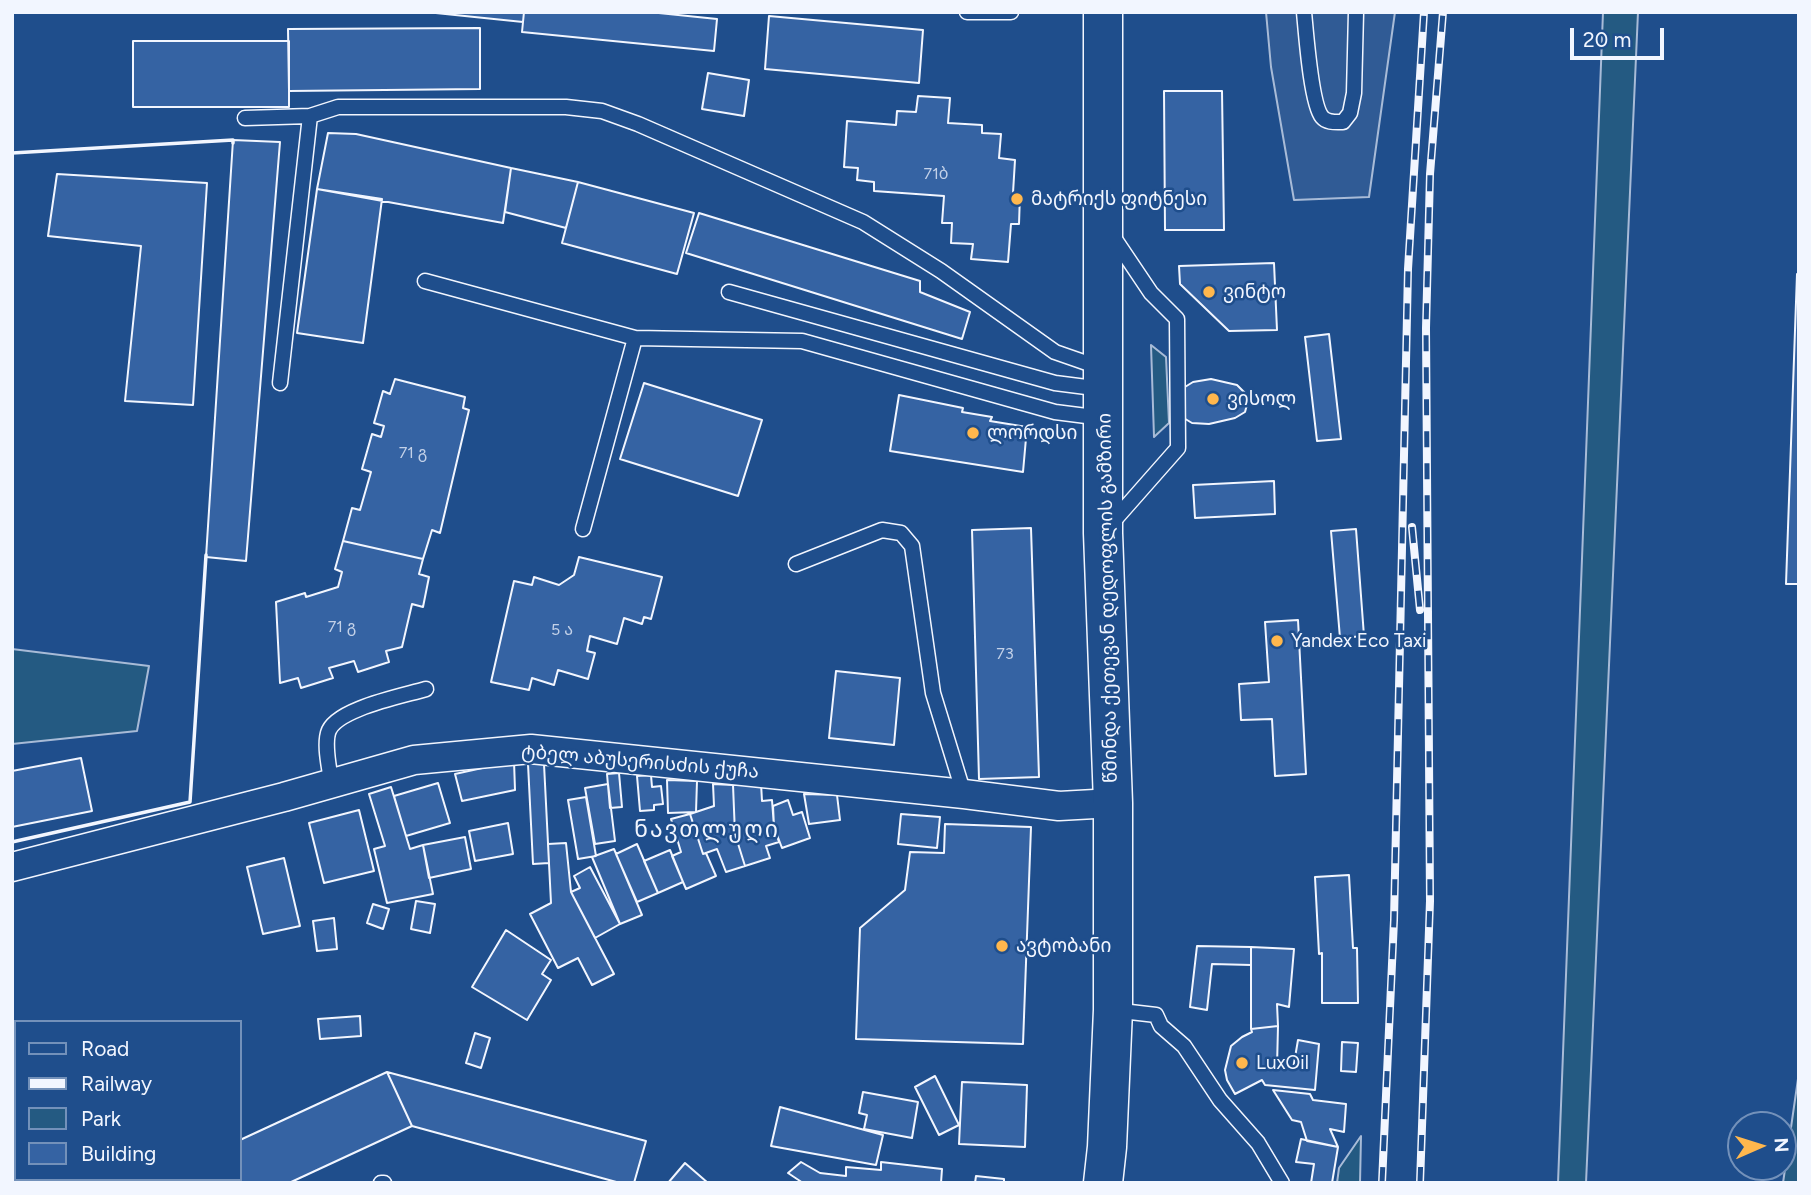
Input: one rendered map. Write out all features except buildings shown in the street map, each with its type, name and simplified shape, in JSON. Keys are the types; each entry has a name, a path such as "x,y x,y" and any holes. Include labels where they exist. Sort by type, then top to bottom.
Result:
{"main road":[{"name":"წმინდა ქეთევან დედოფლის გამზირი","path":"1103,12 1103,533 1113,803 1113,1010 1103,1183"}],"street":[{"name":"ტბელ აბუსერისძის ქუჩა","path":"12,867 414,760 531,749 964,793 1059,806 1113,803"}],"lane":[{"path":"967,12 1011,12"},
{"path":"1304,12 1316,102 1322,117 1332,123 1343,122 1350,113 1354,93 1356,12"},
{"path":"245,118 310,116 338,107 566,107 602,111 638,124 863,222 941,271 1055,352 1103,392"},
{"path":"279,383 310,116"},
{"path":"1103,221 1152,293 1177,319 1178,448 1103,533"},
{"path":"425,281 635,338 802,341 1055,412 1103,392"},
{"path":"729,292 1055,383 1103,392"},
{"path":"583,529 635,338"},
{"path":"796,564 882,530 901,533 912,546 933,693 964,793"},
{"path":"331,783 327,736 331,725 347,714 426,689"},
{"path":"1113,1010 1156,1015 1161,1026 1184,1046 1220,1100 1258,1143 1282,1183"}],"green space":[{"path":"1603,12 1638,12 1586,1183 1558,1183"},
{"path":"1151,345 1166,357 1169,423 1154,437"},
{"path":"12,649 149,666 137,731 12,744"},
{"path":"1799,1072 1799,1183 1783,1183 1797,1181 1797,1111 1793,1111"},
{"path":"1361,1136 1360,1183 1337,1183 1339,1168"}],"shaded area":[{"path":"1266,12 1395,12 1369,197 1294,200 1271,67"}],"railway":[{"path":"1382,1183 1394,920 1408,269 1424,12"},
{"path":"1420,1183 1430,901 1426,328 1430,174 1443,12"},
{"path":"1412,527 1420,610"}],"wall":[{"path":"12,153 233,140 233,143"},
{"path":"12,842 190,802 206,555"}],"place":[{"name":"მატრიქს ფიტნესი","path":"1017,199"},
{"name":"ვინტო","path":"1209,292"},
{"name":"ვისოლ","path":"1213,399"},
{"name":"ლორდსი","path":"973,433"},
{"name":"Yandex Eco Taxi","path":"1277,641"},
{"name":"ავტობანი","path":"1002,946"},
{"name":"LuxOil","path":"1242,1063"}],"district":[{"name":"ნავთლუღი","path":"707,830"}]}
